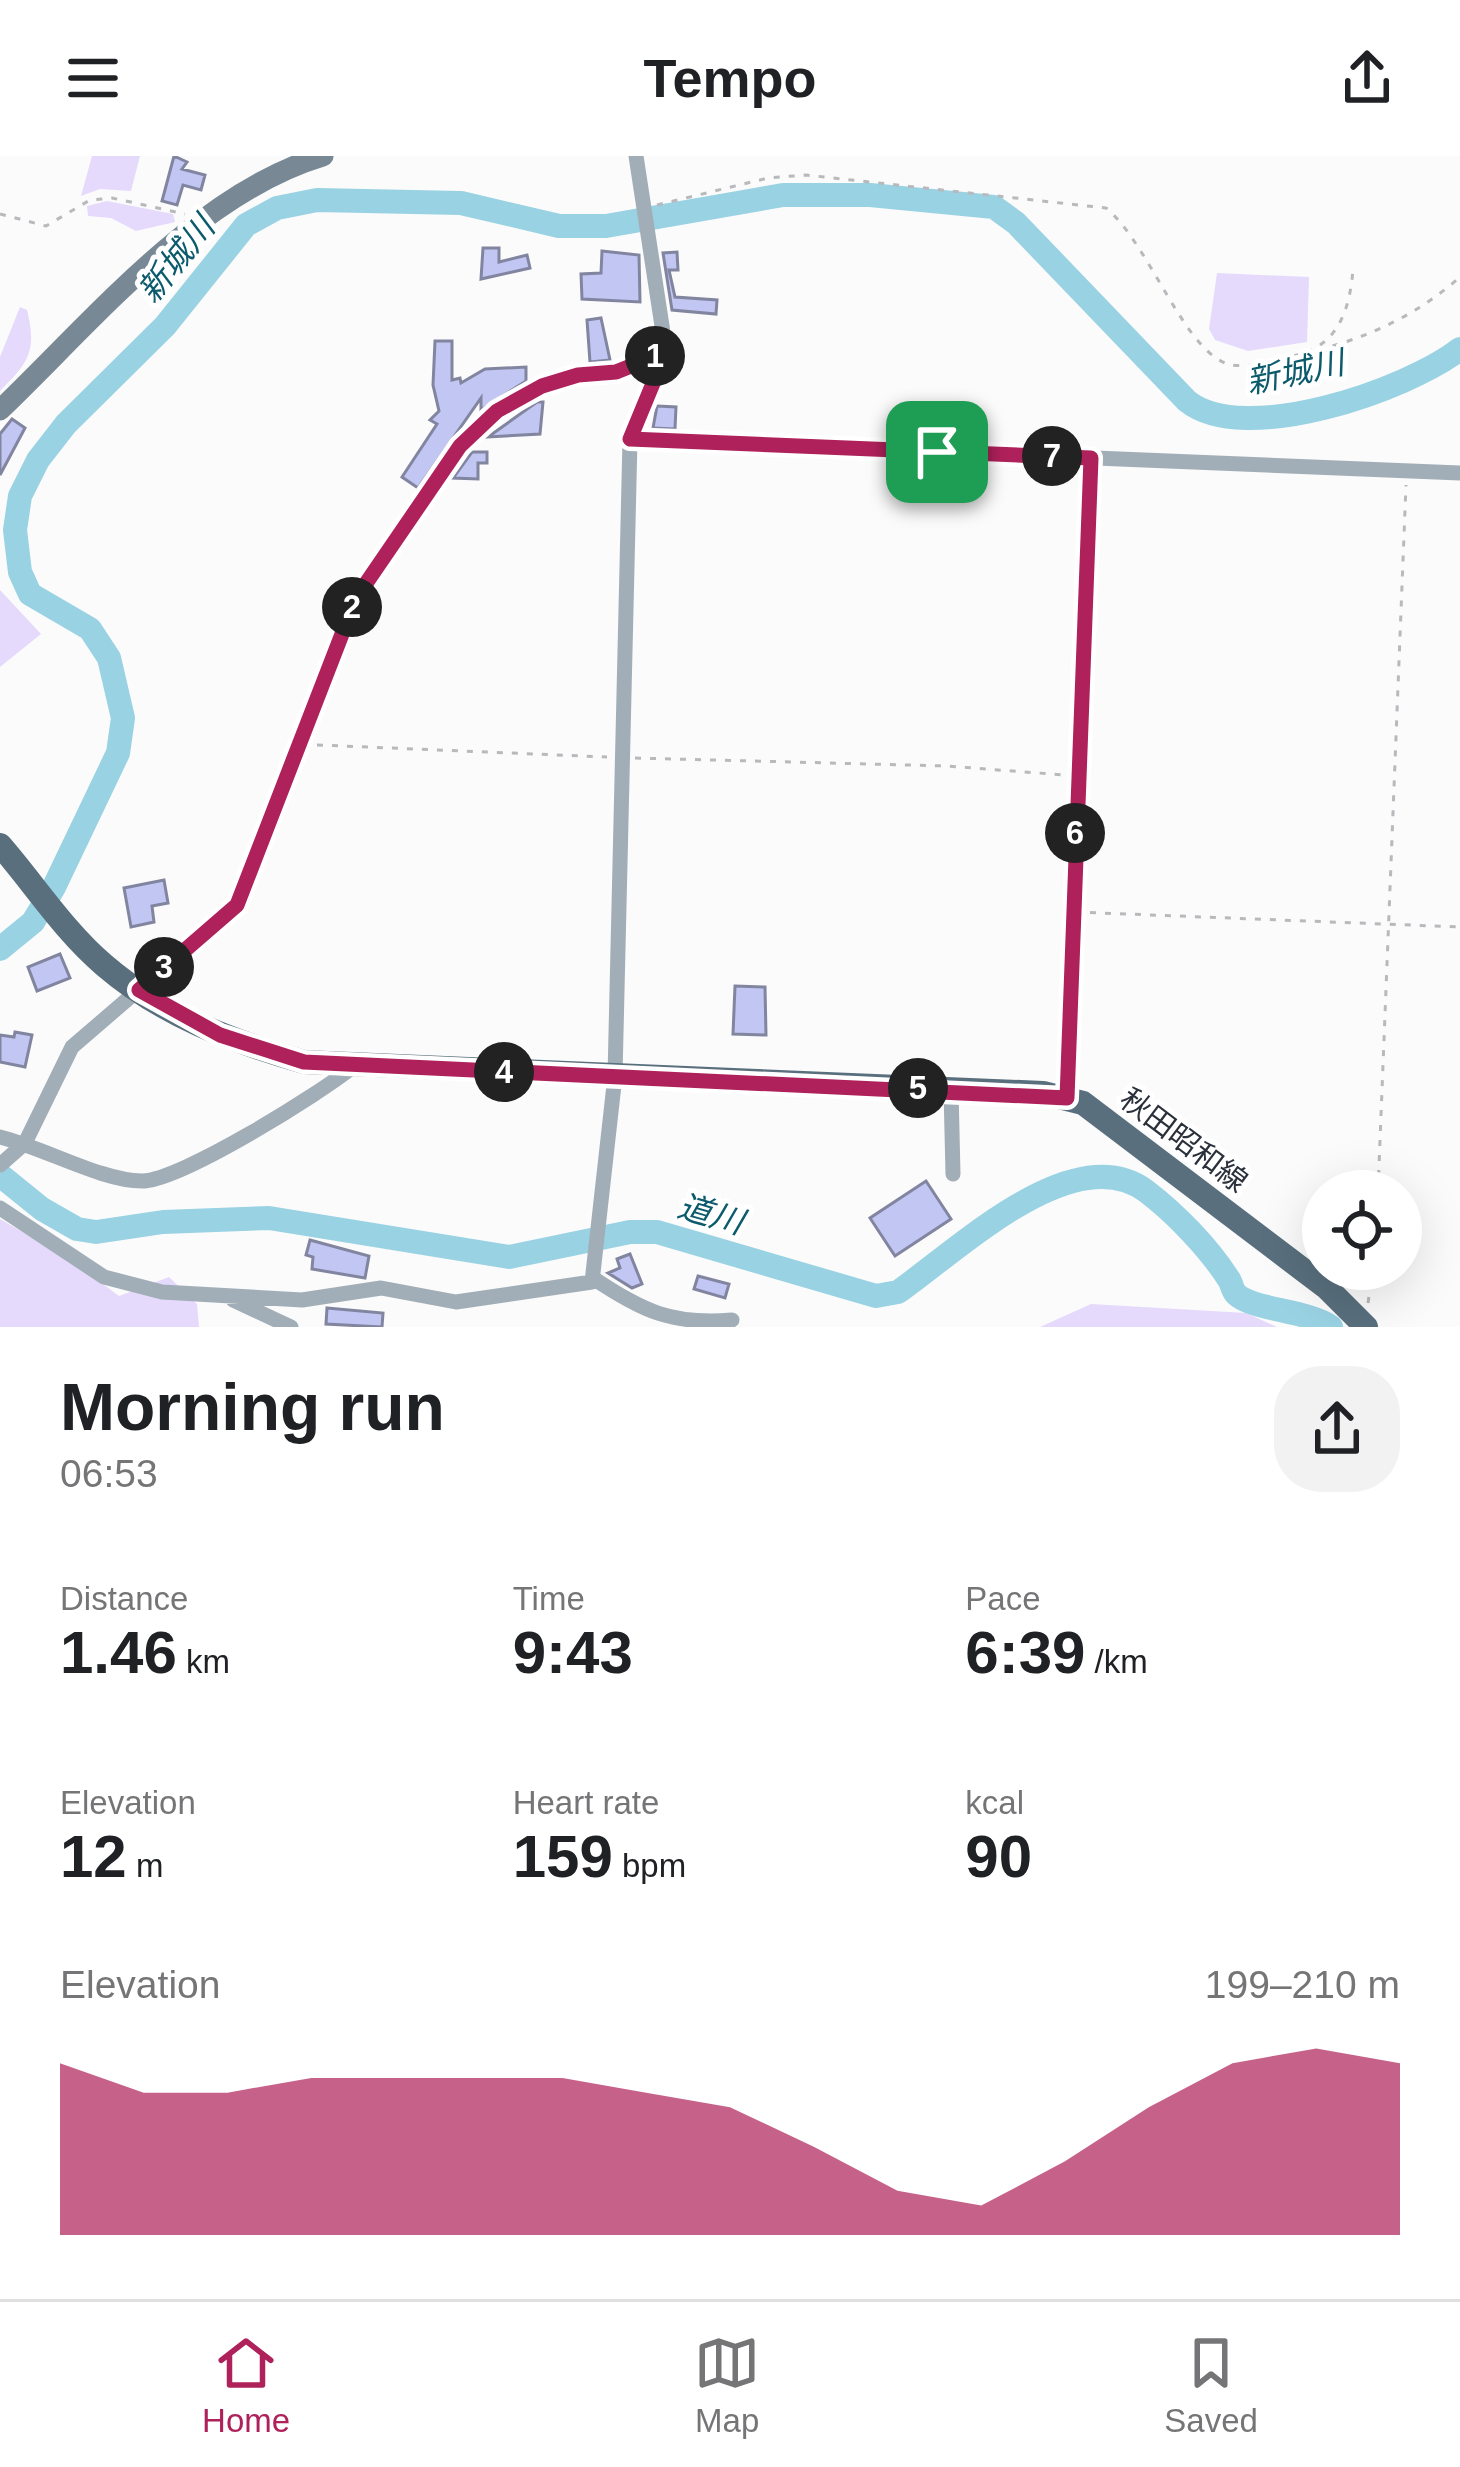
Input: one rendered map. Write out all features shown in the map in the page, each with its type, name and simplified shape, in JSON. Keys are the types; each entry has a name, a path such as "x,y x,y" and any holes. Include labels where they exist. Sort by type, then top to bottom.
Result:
{"main road":[{"path":"0,410 204,220 253,184 322,156"},
{"name":"秋田昭和線","path":"7,853 103,965 220,1035 304,1062 1067,1098 1100,1112 1160,1156 1365,1326"}],"street":[{"path":"592,1278 615,1076 630,439 666,352 637,156"},
{"path":"0,1164 25,1143 72,1047 237,905 303,745 356,598 478,425 542,386 578,375 616,372 666,352"},
{"path":"630,439 1460,473"},
{"path":"0,1137 125,1178 149,1181 191,1165 354,1066"},
{"path":"951,1090 952,1174"},
{"path":"0,1208 104,1277 162,1292 302,1300 381,1288 456,1302 592,1278 622,1298 685,1324 732,1320"},
{"path":"225,1296 291,1327"}],"path":[{"path":"643,207 806,175 1106,208 1143,248 1204,351 1236,366 1316,350 1396,322 1460,277"},
{"path":"0,214 46,226 90,200 112,198 204,220"},
{"path":"1316,350 1345,316 1353,269"},
{"path":"1067,1098 1091,458"},
{"path":"1379,1170 1406,471"},
{"path":"303,745 947,766 1077,776"},
{"path":"1073,912 1460,927"},
{"path":"1365,1326 1370,1290"}],"shaded area":[{"path":"92,156 140,156 131,191 100,189 81,196"},
{"path":"107,201 173,214 175,222 136,231 111,218 88,216 87,206"},
{"path":"1217,273 1309,277 1307,342 1248,351 1215,340 1209,329"},
{"path":"20,307 27,310 28,355 0,391 0,357"},
{"path":"0,590 41,634 0,667"},
{"path":"0,1219 71,1260 119,1296 169,1277 197,1304 199,1327 0,1327"},
{"path":"1091,1304 1246,1313 1277,1327 1040,1327"}],"building":[{"path":"174,156 187,162 182,169 205,175 201,190 183,185 177,205 162,201"},
{"path":"483,248 499,248 499,262 527,255 530,268 481,279"},
{"path":"602,251 639,255 640,302 582,299 581,274 601,273"},
{"path":"677,252 678,270 669,270 675,297 717,300 716,314 672,310 663,253"},
{"path":"601,318 610,360 590,362 587,320"},
{"path":"435,341 452,341 452,380 460,378 461,383 485,369 526,367 526,381 481,410 481,398 418,488 402,477 437,424 430,420 439,411 433,385"},
{"path":"543,402 540,434 488,437"},
{"path":"657,406 676,407 675,429 653,428"},
{"path":"12,419 25,428 0,475 0,434"},
{"path":"472,452 487,452 487,463 478,463 478,479 453,478"},
{"path":"164,880 168,903 152,906 154,922 131,927 124,888"},
{"path":"60,954 70,978 37,991 28,967"},
{"path":"735,986 765,987 766,1035 733,1034"},
{"path":"15,1032 32,1035 25,1067 0,1062 0,1035 14,1037"},
{"path":"926,1181 951,1219 895,1256 870,1218"},
{"path":"310,1240 369,1256 365,1278 312,1269 313,1257 306,1255"},
{"path":"630,1254 642,1284 632,1288 608,1273 620,1268 617,1259"},
{"path":"698,1276 729,1284 725,1298 694,1289"},
{"path":"327,1308 383,1313 382,1327 326,1324"}],"waterway":[{"name":"新城川","path":"0,949 33,922 54,887 118,753 123,718 109,658 90,629 30,594 20,572 15,530 20,496 38,460 66,424 165,326 246,225 277,208 317,200 461,203 559,226 606,226 783,195 870,195 994,207 1016,223 1187,401 1213,414 1246,418 1284,416 1365,396 1460,349"},
{"name":"道川","path":"0,1175 42,1209 77,1229 96,1232 163,1222 269,1218 509,1257 630,1232 657,1232 876,1296 898,1292 983,1228 1051,1188 1085,1178 1117,1178 1146,1191 1179,1220 1220,1266 1236,1294 1331,1327"}],"route":[{"path":"666,352 639,407 630,439 937,452 1091,458 1067,1098 304,1062 220,1035 173,1014 139,990 237,905 370,570 460,446 497,411 542,386 578,375 616,372 666,352"}]}
